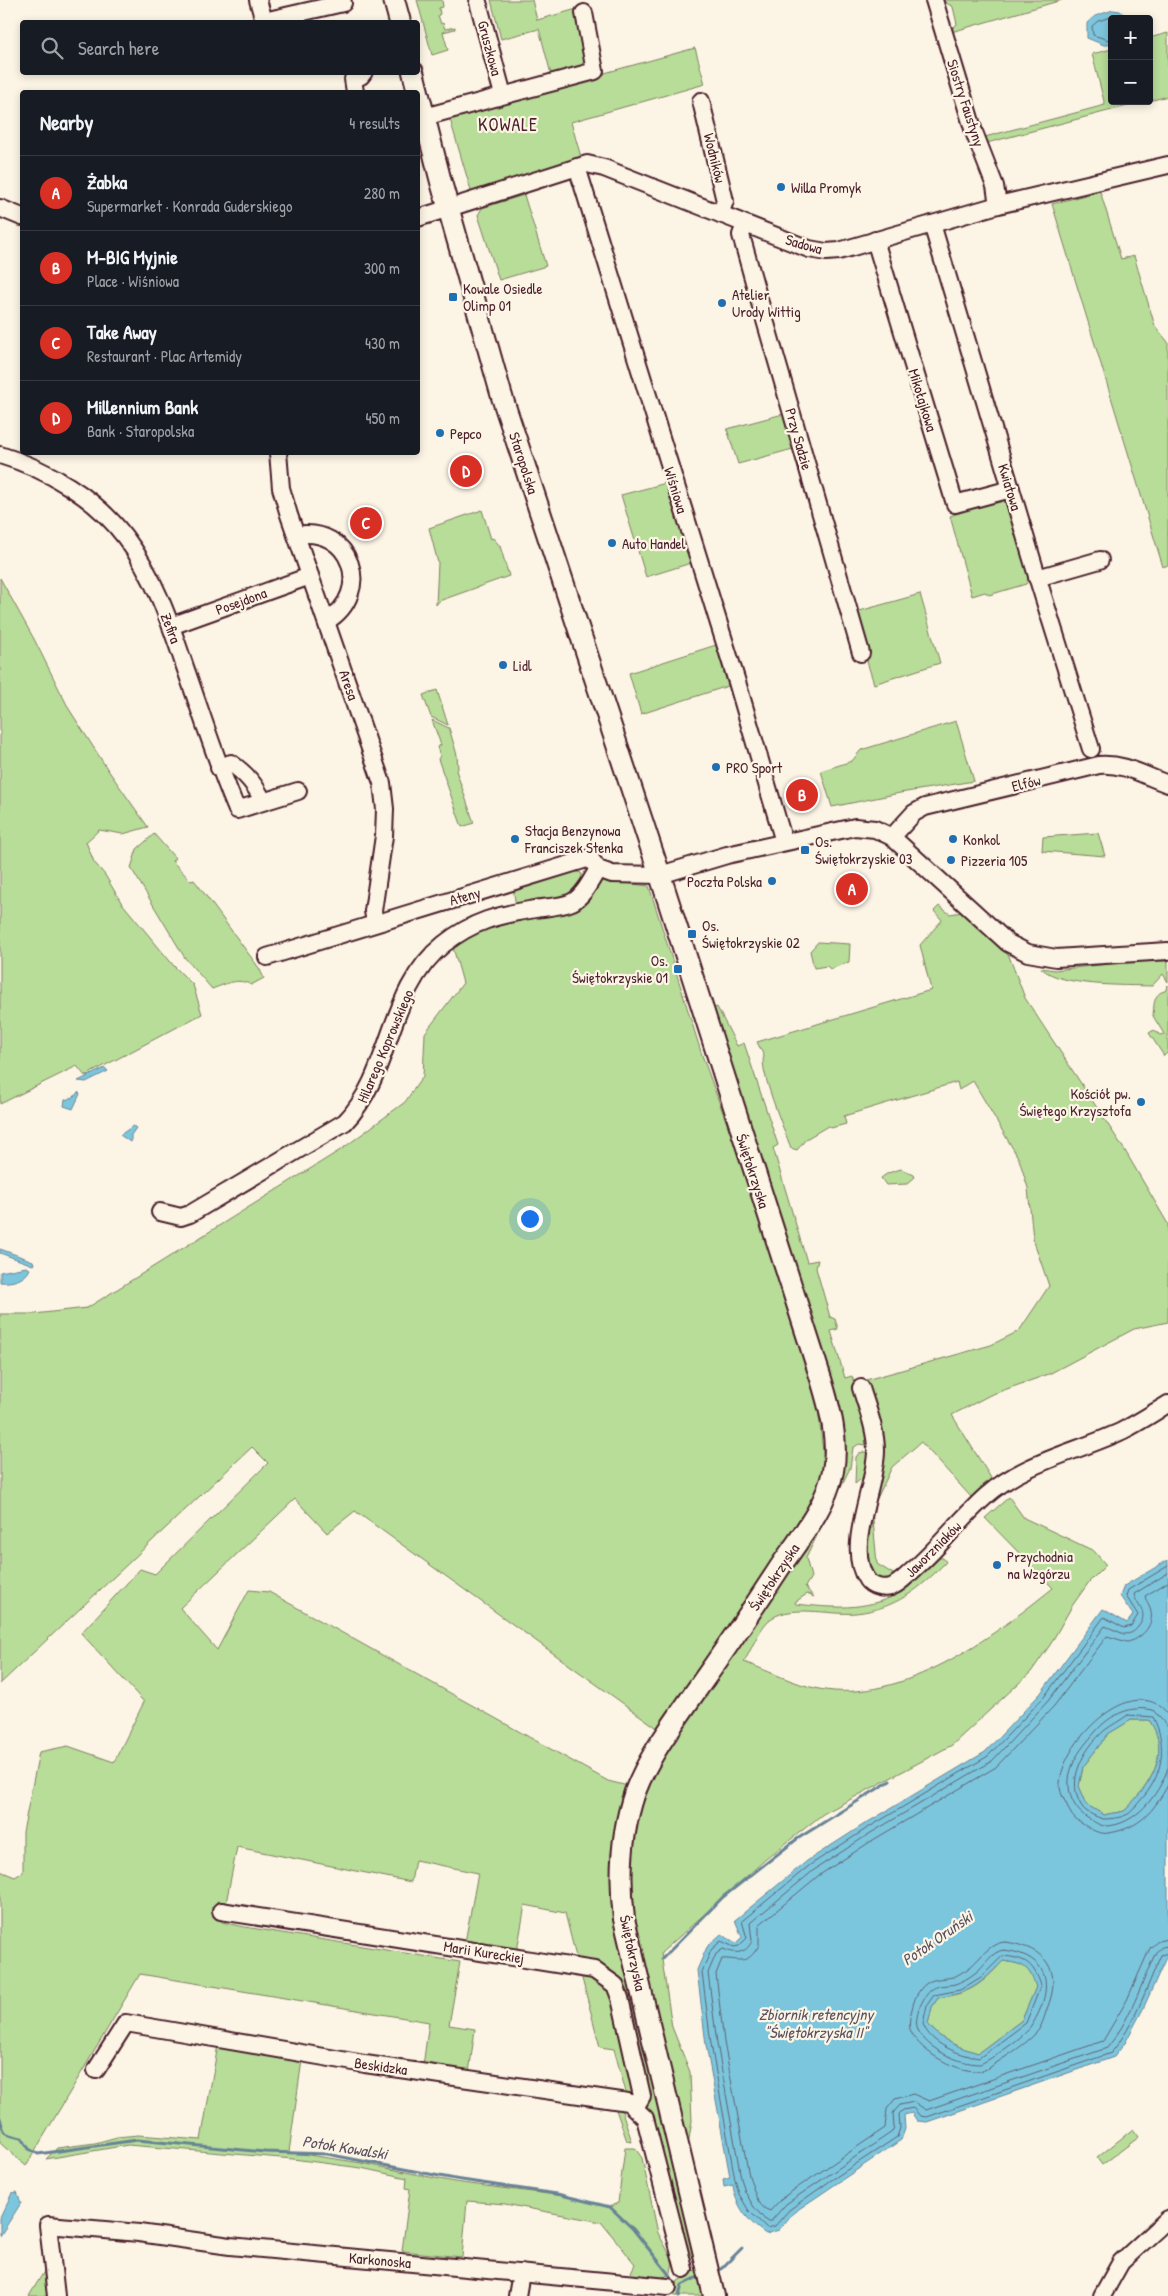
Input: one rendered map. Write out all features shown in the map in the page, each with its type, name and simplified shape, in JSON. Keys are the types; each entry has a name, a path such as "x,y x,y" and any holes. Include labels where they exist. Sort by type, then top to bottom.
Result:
{"main road":[{"path":"394,0 399,20"},
{"name":"Staropolska","path":"414,75 417,90"},
{"name":"Staropolska","path":"420,101 502,397 650,849"},
{"name":"Świętokrzyska","path":"650,849 660,875 822,1385 831,1416 835,1448 831,1480 819,1507 661,1742 639,1784 626,1828 621,1875 624,1919 704,2261 714,2296"}],"street":[{"path":"258,0 264,20"},
{"path":"268,20 343,2 342,0"},
{"name":"Siostry Faustyny","path":"934,0 974,132 995,186 998,205"},
{"name":"Gruszkowa","path":"478,2 503,95"},
{"path":"424,117 595,71 584,13"},
{"path":"355,90 353,79 362,75"},
{"name":"Wodników","path":"701,101 725,201 720,214"},
{"name":"Sadowa","path":"420,217 587,164 604,168 809,249 826,252 998,205 1168,165"},
{"name":"Wiśniowa","path":"577,167 649,404 737,682 784,842"},
{"path":"0,208 20,216"},
{"name":"Kwiatowa","path":"932,224 1010,489 1091,749"},
{"name":"Przy Sadzie","path":"746,225 741,235 861,653"},
{"name":"Mikołajkowa","path":"875,240 955,504 1010,489"},
{"name":"Zefira","path":"0,455 37,468 94,503 124,535 135,550 171,626 219,768 237,810 298,790"},
{"name":"Aresa","path":"278,455 281,488 379,773 384,794 384,836 374,911 375,922"},
{"path":"296,535 318,534 331,540 342,549 350,561 353,576 352,591 345,605 327,621"},
{"path":"1038,578 1100,560"},
{"name":"Posejdona","path":"171,626 310,576"},
{"path":"219,768 231,763 243,772 258,790 263,801"},
{"name":"Elfów","path":"892,837 914,813 925,807 1100,765 1114,764 1130,767 1168,784"},
{"name":"Ateny","path":"267,956 590,858 598,869 612,874 660,875 727,855 855,827 875,829 892,837"},
{"path":"892,837 982,921 1008,943 1020,950 1039,956 1056,958 1168,951"},
{"name":"Hilarego Koprowskiego","path":"160,1212 181,1217 190,1214 345,1122 358,1108 373,1081 405,997 416,974 434,952 474,923 489,918 572,902 583,892 598,869"},
{"name":"Jaworzniaków","path":"861,1388 875,1434 876,1450 862,1518 860,1555 867,1580 875,1586 885,1588 897,1584 930,1555 986,1495 1005,1481 1025,1470 1123,1430 1168,1404"},
{"name":"Marii Kureckiej","path":"221,1911 594,1970 615,1985 620,1998 642,2096 635,2108"},
{"name":"Beskidzka","path":"96,2070 126,2023 364,2064 628,2102 635,2108"},
{"path":"635,2108 645,2118 684,2269"},
{"path":"1102,2296 1121,2262 1168,2219"},
{"name":"Karkonoska","path":"56,2296 48,2225 230,2246 521,2273 668,2291 684,2269 704,2261"},
{"path":"517,2296 521,2273"}],"green space":[{"path":"417,0 442,0 443,7 439,8 440,14 438,15 441,24 443,23 445,29 455,27 455,29 443,32 448,50 432,55"},
{"path":"491,0 532,0 537,20 577,9 588,55 581,66 551,74 539,29 501,39"},
{"path":"941,0 1062,0 948,33 957,24 953,7"},
{"path":"1168,33 1168,96 1153,100 1153,60 1153,37"},
{"path":"695,48 705,84 571,122 581,157 472,194 449,116"},
{"path":"1108,50 1108,105 1131,105 983,144 981,138 1105,105 1092,54"},
{"path":"1100,191 1121,259 1134,256 1155,326 1168,342 1168,565 1163,567 1052,204"},
{"path":"524,195 546,266 499,280 478,215 482,208"},
{"path":"783,414 793,449 738,464 727,429"},
{"path":"666,483 691,563 646,577 621,495"},
{"path":"1000,498 1006,501 1029,579 1026,584 989,595 985,592 972,596 950,516 962,512 965,507"},
{"path":"482,510 491,539 493,538 500,546 509,576 439,601 436,605 438,563 429,528"},
{"path":"0,578 34,639 69,709 108,770 148,827 123,834 99,830 86,842 94,862 105,875 121,902 174,966 193,985 202,1014 85,1076 77,1066 0,1104"},
{"path":"920,594 940,663 874,684 864,652 856,612"},
{"path":"716,645 728,686 641,714 629,673"},
{"path":"437,690 448,725 431,717 423,695"},
{"path":"432,720 449,728 457,755 458,769 456,770 474,823 462,827 438,759 440,756 437,747 441,745"},
{"path":"956,721 974,781 900,793 832,807 821,771 852,761 861,750"},
{"path":"1098,833 1105,856 1042,851 1043,837"},
{"path":"154,834 175,858 172,861 191,881 194,880 198,885 259,968 264,978 251,985 237,981 212,989 185,958 131,868 137,849"},
{"path":"573,870 581,873 583,878 573,895 516,907 513,887"},
{"path":"600,880 649,886 702,1055 734,1143 817,1399 824,1460 820,1481 812,1500 660,1730 355,1511 327,1533 295,1499 180,1608 217,1650 249,1590 269,1592 608,1781 628,1786 614,1855 696,2256 687,2260 647,2111 646,2093 620,1989 577,1961 565,1913 525,1905 517,1951 465,1942 478,1873 415,1860 411,1882 237,1847 226,1903 217,1901 214,1909 222,1922 239,1926 460,1962 449,2025 475,2029 469,2073 423,2066 429,2022 140,1974 26,2166 0,2143 0,1871 15,1877 23,1872 23,1832 39,1752 68,1746 114,1762 144,1702 81,1633 140,1569 155,1574 268,1463 252,1447 0,1684 0,1314 34,1314 87,1308 342,1149 405,1102 423,1076 425,1033 463,983 452,944 473,931 544,913"},
{"path":"939,906 950,914 962,912 1009,956 1025,998 1124,1149 1168,1224 1168,1322 1134,1329 1049,1374 990,1395 952,1415 991,1478 971,1497 921,1442 892,1467 872,1509 877,1564 895,1575 900,1572 896,1579 876,1581 867,1569 866,1529 872,1528 872,1522 869,1518 876,1482 866,1380 991,1345 1019,1331 1049,1286 1033,1239 1028,1188 1019,1159 973,1081 959,1090 957,1082 844,1116 846,1124 831,1128 828,1126 806,1139 797,1150 791,1148 768,1086 763,1063 764,1056 757,1042 931,990 920,945 942,920 934,911"},
{"path":"818,942 850,944 849,962 830,969 827,966 814,968 810,951"},
{"path":"1135,961 1168,961 1168,982 1163,974 1152,986 1094,984 1063,979 1041,968 1055,970"},
{"path":"1168,985 1168,1052 1164,1056 1149,1033 1154,1030 1160,1035 1164,1034 1153,1016 1156,997 1165,991"},
{"path":"717,1007 737,1046 744,1043 778,1145 773,1148 807,1262 818,1260 816,1268 830,1317 835,1319 838,1329 831,1331 845,1378 852,1376 872,1446 859,1444 853,1448 850,1468 806,1558 811,1577 805,1587 814,1597 807,1594 795,1602 796,1604 822,1607 848,1607 873,1603 904,1591 938,1558 943,1558 946,1562 916,1589 883,1607 856,1613 797,1611 776,1616 764,1626 744,1662 810,1687 851,1691 882,1687 914,1677 945,1663 974,1646 1003,1627 1053,1588 985,1518 1009,1497 1024,1518 1094,1551 1106,1565 1089,1582 1072,1606 1050,1645 1031,1672 952,1745 823,1814 766,1859 661,1953 672,2027 690,2072 692,2121 689,2139 682,2135 638,1954 628,1870 634,1822 646,1785 841,1473 710,1010"},
{"path":"901,1169 915,1177 907,1184 886,1185 881,1178 888,1173"},
{"path":"859,1453 870,1453 867,1474 855,1484 856,1457"},
{"path":"1131,1720 1149,1720 1158,1740 1158,1760 1150,1779 1128,1808 1124,1811 1104,1815 1087,1805 1079,1786 1083,1767 1108,1734"},
{"path":"1003,1961 1025,1967 1031,1974 1036,1987 1022,2020 978,2053 950,2043 938,2035 928,2024 932,2007 938,1998 975,1987"},
{"path":"580,1971 613,1990 634,2097 627,2096 614,2049 600,2047"},
{"path":"218,2045 302,2060 289,2152 362,2163 454,2182 564,2196 608,2207 618,2203 625,2148 635,2148 642,2158 658,2233 673,2260 671,2274 658,2279 633,2277 631,2272 635,2264 601,2222 505,2204 467,2201 462,2257 402,2251 410,2189 406,2188 407,2178 361,2168 293,2159 128,2145 46,2159 57,2148 95,2143 117,2137 138,2135 201,2140"},
{"path":"615,2107 621,2108 632,2142 627,2141"},
{"path":"1133,2129 1139,2137 1102,2165 1097,2158"},
{"path":"45,2270 48,2296 29,2296"},
{"path":"698,2270 706,2296 674,2296 678,2281"}],"water":[{"path":"1113,10 1120,11 1125,15 1108,15 1108,45 1087,38 1087,23 1095,16"},
{"path":"105,1068 108,1071 86,1082 78,1081"},
{"path":"78,1092 80,1094 73,1109 64,1106 65,1100 74,1097"},
{"path":"133,1126 136,1128 131,1135 130,1142 120,1135"},
{"path":"0,1249 33,1261 34,1264 0,1253"},
{"path":"26,1267 30,1269 25,1276 9,1282 0,1282 0,1272"},
{"name":"Zbiornik retencyjny \"Świętokrzyska II\"","path":"1168,1560 1168,1953 1143,2009 1125,2043 1114,2057 927,2122 917,2121 912,2113 904,2115 905,2129 901,2140 793,2213 779,2230 766,2234 754,2225 744,2213 737,2200 733,2185 724,2187 723,2179 730,2177 706,2045 697,1970 707,1947 721,1934 736,1943 742,1937 735,1920 807,1861 985,1752 1040,1694 1103,1609 1127,1623 1133,1615 1120,1596 1124,1586","holes":["1131,1720 1149,1720 1158,1740 1158,1760 1150,1779 1128,1808 1124,1811 1104,1815 1087,1805 1079,1786 1083,1767 1108,1734","1003,1961 1025,1967 1031,1974 1036,1987 1022,2020 978,2053 950,2043 938,2035 928,2024 932,2007 938,1998 967,1990 981,1982"]},
{"path":"17,2192 21,2203 0,2236 0,2218 12,2193"}],"waterway":[{"path":"662,1959 723,1897 797,1839 890,1781"},
{"name":"Potok Kowalski","path":"0,2118 6,2133 22,2138 29,2149 38,2154 137,2140 265,2152 327,2154 455,2179 557,2194 610,2207 633,2229 671,2277"},
{"name":"Potok Oruński","path":"720,2270 742,2248"},
{"name":"Potok Oruński","path":"679,2296 682,2285 698,2277"}],"place":[{"name":"Willa Promyk","path":"781,187"},
{"name":"Kowale Osiedle Olimp 01","path":"453,297"},
{"name":"Atelier Urody Wittig","path":"722,303"},
{"name":"Pepco","path":"440,433"},
{"name":"Millennium Bank","path":"466,471"},
{"name":"Take Away","path":"366,523"},
{"name":"Auto Handel","path":"612,543"},
{"name":"Lidl","path":"503,665"},
{"name":"PRO Sport","path":"716,767"},
{"name":"M-BIG Myjnie","path":"802,795"},
{"name":"Stacja Benzynowa Franciszek Stenka","path":"515,839"},
{"name":"Konkol","path":"953,839"},
{"name":"Os. Świętokrzyskie 03","path":"805,850"},
{"name":"Pizzeria 105","path":"951,860"},
{"name":"Poczta Polska","path":"772,881"},
{"name":"Żabka","path":"852,889"},
{"name":"Os. Świętokrzyskie 02","path":"692,934"},
{"name":"Os. Świętokrzyskie 01","path":"678,969"},
{"name":"Kościół pw. Świętego Krzysztofa","path":"1141,1102"},
{"name":"Przychodnia na Wzgórzu","path":"997,1565"}],"district":[{"name":"KOWALE","path":"508,124"}]}
